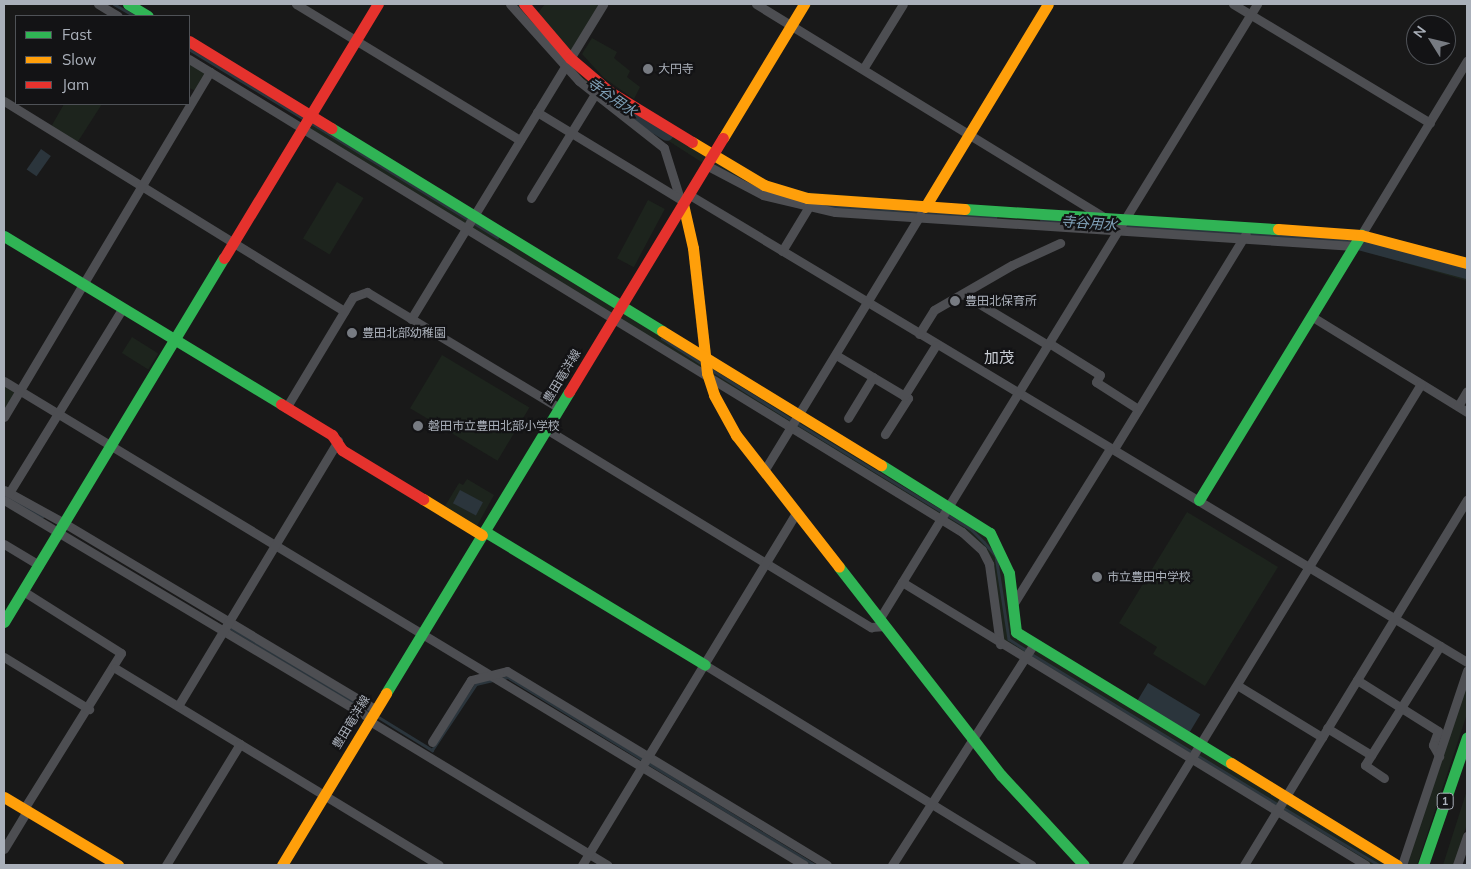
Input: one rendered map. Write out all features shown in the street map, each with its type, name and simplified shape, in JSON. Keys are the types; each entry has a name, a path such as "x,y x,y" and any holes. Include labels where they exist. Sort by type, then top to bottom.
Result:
{"main road":[{"path":"128,4 146,15"},
{"path":"4,622 174,338 378,4"},
{"path":"524,4 567,62 709,160 764,184 807,198 922,212 1107,220 1121,225 1357,241 1467,262"},
{"name":"豊田竜洋線","path":"282,865 371,715 804,4"},
{"path":"922,212 1048,4"},
{"path":"190,42 475,214 618,311 704,354 983,528 998,544 1009,572 1016,632 1033,645 1397,865"},
{"path":"684,200 693,248 704,354 710,381 736,435 1001,775 1084,865"},
{"path":"4,236 286,408 338,441 342,450 706,665"},
{"path":"1199,500 1357,241"},
{"name":"1","path":"1423,865 1467,737"},
{"name":"1","path":"1434,865 1467,772"},
{"path":"4,797 118,865"}],"street":[{"path":"98,4 116,15"},
{"path":"296,4 520,140"},
{"path":"510,4 567,62 595,94 664,148 684,200"},
{"path":"411,319 603,4"},
{"path":"756,4 969,133 1107,220"},
{"path":"863,69 903,4"},
{"path":"1233,4 1430,123"},
{"path":"546,429 871,627 883,622 902,582 1257,4"},
{"path":"190,60 468,228 618,311 710,381 791,428 967,536 982,550 991,570 998,614 1000,644"},
{"path":"1357,241 1467,61"},
{"path":"4,417 210,72"},
{"path":"531,198 595,94"},
{"path":"4,101 141,188 344,311"},
{"path":"537,112 684,200 782,251 1467,662"},
{"path":"709,160 763,195 808,208 922,212 1121,225"},
{"path":"782,251 808,208"},
{"path":"764,471 922,212"},
{"path":"998,614 1012,609 1245,234"},
{"path":"919,334 934,310 1012,265 1060,243"},
{"path":"286,408 353,297 367,292 559,408"},
{"path":"963,294 1100,375 1096,382 1138,409"},
{"path":"123,308 59,415 6,494 62,526 371,715 607,865"},
{"path":"1311,316 1467,412"},
{"path":"904,396 936,344"},
{"path":"836,355 908,398 885,434"},
{"path":"848,418 873,377"},
{"path":"4,381 804,865"},
{"path":"1126,865 1421,384"},
{"path":"1458,406 1467,391"},
{"path":"178,706 274,544 338,441"},
{"path":"1244,865 1467,500"},
{"path":"582,865 706,665 797,512"},
{"path":"4,544 39,565"},
{"path":"902,582 1000,644 1366,865"},
{"path":"4,849 26,810 115,668 121,653 118,649 23,591"},
{"path":"892,865 1033,645"},
{"path":"1384,778 1365,765 1440,646"},
{"path":"4,657 89,709"},
{"path":"706,665 1032,865"},
{"path":"115,668 439,865"},
{"path":"432,742 471,680 507,671 827,865"},
{"path":"1402,865 1467,671"},
{"path":"1357,680 1438,731 1433,745 1439,756"},
{"path":"1237,685 1322,737"},
{"path":"1327,728 1371,755"},
{"path":"166,865 240,744"},
{"path":"1457,865 1467,836"}],"shaded area":[{"path":"511,4 524,4 595,80 780,190 1361,235 1467,263 1467,281 1353,248 819,210 706,165 636,120 574,74"},
{"path":"545,4 599,5 570,53 537,14"},
{"path":"592,38 617,52 614,58 630,71 627,77 640,87 634,99 604,78 582,54"},
{"path":"190,60 206,70 206,78 196,91 190,88"},
{"path":"63,105 101,105 77,143 51,127"},
{"path":"311,114 506,233 998,544 1016,632 1397,865 1367,865 1000,644 997,608 982,550 962,532 303,128"},
{"path":"41,149 51,156 36,176 27,169"},
{"path":"337,182 364,198 330,255 303,239"},
{"path":"648,200 665,209 634,267 617,258"},
{"path":"132,337 158,353 148,370 122,353"},
{"path":"442,355 529,408 497,461 410,408"},
{"path":"4,381 17,389 4,412"},
{"path":"467,479 494,495 477,526 445,506 459,483 463,485"},
{"path":"460,490 483,502 476,515 453,503"},
{"path":"1187,512 1278,567 1205,686 1153,654 1157,647 1119,623"},
{"path":"1467,671 1467,714 1417,865 1404,865"},
{"path":"1148,683 1200,714 1189,732 1137,701"},
{"path":"1467,790 1467,824 1454,865 1443,865"}],"waterway":[{"path":"114,4 133,15"},
{"path":"190,50 303,118"},
{"name":"寺谷用水","path":"602,94 667,134"},
{"path":"310,122 497,237"},
{"name":"寺谷用水","path":"813,204 991,216"},
{"name":"寺谷用水","path":"1047,220 1351,241 1467,272"},
{"path":"662,338 701,363"},
{"path":"712,370 792,420"},
{"path":"797,423 972,530 996,556 1009,639 1026,650"},
{"path":"5,495 42,516"},
{"path":"229,627 370,712"},
{"path":"1030,653 1192,752"},
{"path":"501,679 508,677 815,865"},
{"path":"377,716 432,750 476,684 493,680"},
{"path":"1197,755 1277,804"},
{"path":"1282,807 1379,865"}],"traffic: fast":[{"path":"128,4 146,15"},
{"path":"331,128 662,331"},
{"path":"965,209 1278,229"},
{"path":"1199,500 1361,235"},
{"path":"4,236 281,404"},
{"path":"4,622 224,258"},
{"path":"386,693 569,392"},
{"path":"881,465 990,533 1009,573 1016,632 1231,763"},
{"path":"484,531 705,665"},
{"path":"839,567 1001,775 1084,865"},
{"path":"1423,865 1467,737"}],"traffic: slow":[{"path":"723,138 804,4"},
{"path":"925,207 1048,4"},
{"path":"692,142 764,185 807,198 965,209"},
{"path":"683,204 693,248 707,373 714,395 736,435 839,567"},
{"path":"1278,229 1361,235 1467,263"},
{"path":"662,331 881,465"},
{"path":"423,499 482,535"},
{"path":"282,865 386,693"},
{"path":"1231,763 1397,865"},
{"path":"4,797 118,865"}],"traffic: jam":[{"path":"224,258 378,4"},
{"path":"524,4 570,58 610,92 692,142"},
{"path":"190,42 331,128"},
{"path":"569,392 723,138"},
{"path":"281,404 332,435 342,450 423,499"}],"place":[{"name":"大円寺","path":"648,69"},
{"name":"豊田北保育所","path":"955,301"},
{"name":"豊田北部幼稚園","path":"352,333"},
{"name":"磐田市立豊田北部小学校","path":"418,426"},
{"name":"市立豊田中学校","path":"1097,577"}],"district":[{"name":"加茂","path":"999,358"}]}
